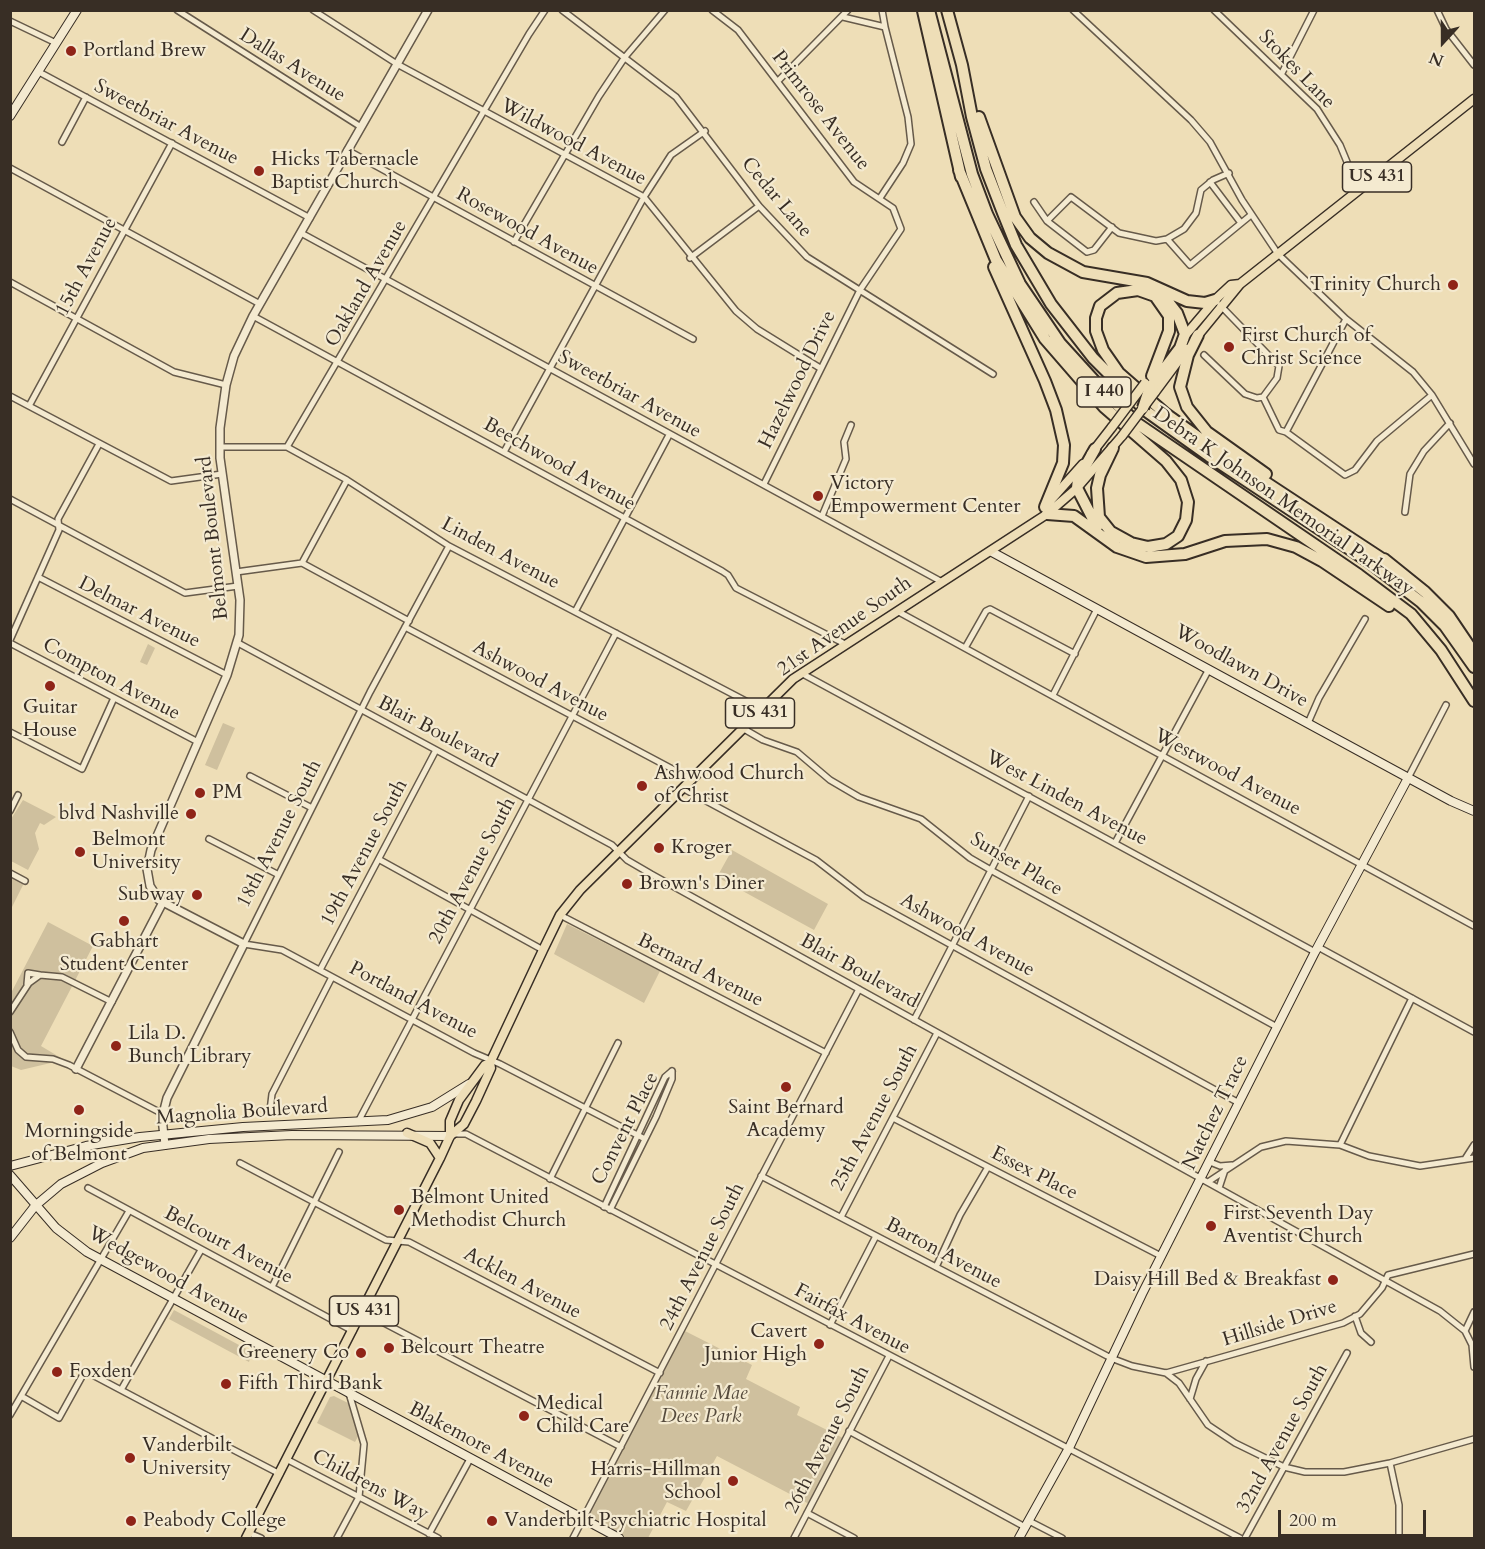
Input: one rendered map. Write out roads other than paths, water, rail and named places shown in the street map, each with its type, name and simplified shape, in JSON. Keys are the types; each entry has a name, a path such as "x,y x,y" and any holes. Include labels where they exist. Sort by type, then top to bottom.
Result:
{"highway":[{"path":"923,10 959,170 978,230 1056,410 1065,455 1046,510 1074,516 1100,532 1118,547 1146,557 1185,554 1216,543 1246,538 1267,539 1296,547 1347,576 1398,612 1441,650"},
{"name":"Debra K Johnson Memorial Parkway","path":"930,10 972,174 987,214 1020,284 1060,343 1111,399 1138,424 1359,575 1412,614 1441,650 1474,701"},
{"name":"Debra K Johnson Memorial Parkway","path":"947,10 986,168 1016,245 1051,304 1093,358 1146,411 1209,456 1369,562 1421,602 1445,626 1474,667"},
{"path":"962,65 998,175 1015,216 1030,238 1048,253 1083,272 1147,283 1187,301 1218,303"},
{"path":"959,170 996,260 1045,339 1104,407 1166,461 1181,480 1188,502 1186,520 1178,536 1166,544 1148,547 1131,543 1112,532 1099,517 1097,488 1100,475 1113,448"},
{"path":"1150,384 1180,348 1185,334 1177,312 1155,287"},
{"path":"1143,408 1150,384 1169,331 1169,316 1155,296 1138,290 1117,292 1101,306 1096,318 1096,331 1103,350 1119,373 1166,414 1212,447 1388,562"},
{"path":"1198,335 1188,356 1180,387 1187,407 1194,416 1208,432 1388,562 1449,616 1474,653"},
{"path":"1095,449 1078,479 1077,488 1100,532"}],"main road":[{"path":"10,116 77,10"},
{"name":"US 431","path":"1046,510 1112,427 1198,335 1231,285 1240,284 1474,99"},
{"name":"US 431","path":"1185,334 1218,303"},
{"name":"US 431","path":"1046,510 1077,488 1113,448 1143,408"},
{"name":"21st Avenue South","path":"450,1136 464,1124 560,915 580,890 801,673 896,610 992,552 1028,527 1046,510"},
{"name":"Woodlawn Drive","path":"992,552 1408,778 1474,811"},
{"name":"Natchez Trace","path":"1019,1539 1069,1448 1161,1256 1205,1180 1210,1162 1316,950 1408,778"},
{"name":"21st Avenue South","path":"248,1536 440,1158 450,1136 450,1121 471,1083 491,1061"},
{"name":"Magnolia Boulevard","path":"10,1166 86,1146 163,1134 243,1127 388,1120 421,1112 447,1100 471,1083"},
{"path":"407,1133 430,1143 440,1158"},
{"name":"Magnolia Boulevard","path":"10,1238 35,1206 61,1184 102,1162 142,1148 165,1144 282,1135 407,1133 450,1136"},
{"name":"Wedgewood Avenue","path":"10,1175 63,1235 99,1259 328,1382"},
{"name":"Blakemore Avenue","path":"328,1382 619,1539"}],"street":[{"name":"Dallas Avenue","path":"177,10 361,127"},
{"name":"Wildwood Avenue","path":"313,10 397,64 564,156 644,197 690,258 736,311 757,329 820,369"},
{"name":"Belmont Boulevard","path":"163,902 155,896 150,886 148,858 227,675 237,643 241,616 220,447 226,385 234,356 253,316 428,10"},
{"name":"Oakland Avenue","path":"287,447 339,363 483,112 545,10"},
{"name":"Cedar Lane","path":"562,10 676,97 705,131 759,206 807,257 993,374"},
{"path":"514,242 625,57 665,10"},
{"name":"Primrose Avenue","path":"712,10 738,30 854,182 893,208 902,229 860,290"},
{"path":"778,81 848,10"},
{"path":"880,198 903,163 911,144 908,117 882,10"},
{"path":"1073,10 1191,120 1210,142 1251,215 1278,254 1346,320 1413,372 1432,395 1473,456 1474,464"},
{"name":"Stokes Lane","path":"1214,10 1317,109 1340,145 1359,192"},
{"path":"1282,73 1314,10"},
{"path":"1437,10 1446,29 1474,65"},
{"path":"843,17 885,27"},
{"path":"10,21 56,43"},
{"name":"Sweetbriar Avenue","path":"39,72 310,218"},
{"path":"62,142 86,97"},
{"path":"504,452 644,197 672,154 705,131"},
{"name":"15th Avenue","path":"29,406 172,143"},
{"name":"Rosewood Avenue","path":"347,150 693,339"},
{"path":"10,168 260,304"},
{"path":"1047,221 1071,197 1128,236 1156,241 1167,239 1184,229 1196,213 1201,190 1210,182 1229,173"},
{"path":"1210,182 1243,222"},
{"path":"1034,202 1047,221 1087,252 1094,250 1112,227"},
{"path":"690,258 759,206"},
{"path":"1167,239 1190,265 1251,215"},
{"name":"Sweetbriar Avenue","path":"301,233 942,582"},
{"path":"10,282 174,372 226,385"},
{"name":"Hazelwood Drive","path":"764,484 860,290"},
{"path":"1204,355 1245,394 1257,398 1263,397 1277,378 1280,366 1218,303"},
{"name":"Beechwood Avenue","path":"253,316 728,575 736,588 845,644"},
{"path":"1286,432 1346,320"},
{"path":"1263,397 1280,430 1345,475 1355,470 1377,441 1432,395"},
{"path":"10,396 171,481 222,474"},
{"path":"1405,512 1410,474 1424,451 1450,423"},
{"path":"822,516 846,459 844,442 851,424"},
{"path":"576,610 669,435"},
{"path":"10,642 59,530 58,519 99,444"},
{"name":"Linden Avenue","path":"220,447 287,447 347,480 449,546 576,610 763,710"},
{"path":"236,572 302,563 347,480"},
{"path":"10,499 185,593 238,586"},
{"name":"18th Avenue South","path":"165,1144 163,1114 171,1089 277,874 449,546"},
{"name":"Ashwood Avenue","path":"302,563 407,624 693,780"},
{"name":"Delmar Avenue","path":"38,577 227,675"},
{"path":"965,648 986,610 990,609 1075,654"},
{"path":"1053,695 1098,609"},
{"name":"Westwood Avenue","path":"896,610 1474,926"},
{"path":"1308,723 1319,698 1365,620"},
{"name":"20th Avenue South","path":"357,1123 616,633"},
{"name":"Compton Avenue","path":"10,642 198,742"},
{"name":"Blair Boulevard","path":"237,643 612,845 651,874 1384,1280 1453,1319 1465,1331"},
{"path":"1115,843 1209,669"},
{"name":"West Linden Avenue","path":"801,673 1115,843 1474,1032"},
{"path":"10,732 82,769 114,698"},
{"name":"Natchez Trace","path":"1408,778 1446,705"},
{"name":"Sunset Place","path":"744,729 763,740 797,752 830,780 859,797 921,819 970,858 991,871 1277,1028"},
{"name":"19th Avenue South","path":"320,969 380,861 436,750"},
{"path":"250,776 312,808"},
{"name":"Ashwood Avenue","path":"684,789 816,860 836,873 846,885 953,946 1239,1103"},
{"path":"10,811 18,795"},
{"name":"25th Avenue South","path":"914,1020 1029,796"},
{"path":"209,838 277,874"},
{"path":"380,861 470,908 543,950"},
{"path":"10,873 25,881"},
{"path":"73,1067 112,1002 163,902"},
{"name":"Portland Avenue","path":"163,902 244,944 282,950 412,1020 645,1139"},
{"name":"Bernard Avenue","path":"560,915 826,1053"},
{"path":"10,1012 27,984 40,975 62,977 112,1002"},
{"path":"270,1111 272,1094 332,977"},
{"name":"24th Avenue South","path":"573,1539 859,989"},
{"path":"1340,1145 1412,998"},
{"path":"10,1032 18,1050 26,1057 53,1059 73,1067 163,1114"},
{"name":"25th Avenue South","path":"841,1217 936,1033"},
{"path":"549,1179 618,1042"},
{"name":"Convent Place","path":"604,1207 665,1077 672,1071 672,1079 610,1210"},
{"name":"Essex Place","path":"892,1118 1161,1256"},
{"name":"Fairfax Avenue","path":"450,1136 458,1132 466,1134 1240,1539"},
{"path":"1205,1180 1261,1147 1286,1141 1340,1145 1404,1165 1438,1166 1474,1158"},
{"path":"1466,1159 1474,1145"},
{"path":"272,1287 339,1152"},
{"name":"Acklen Avenue","path":"240,1162 386,1240 400,1240 430,1253 660,1374"},
{"path":"1210,1162 1220,1167 1233,1165"},
{"path":"936,1267 960,1215 988,1167"},
{"path":"1219,1188 1225,1170"},
{"name":"Barton Avenue","path":"761,1176 1111,1358"},
{"name":"Belcourt Avenue","path":"88,1188 353,1331"},
{"path":"10,1415 129,1211"},
{"path":"830,1324 876,1236"},
{"path":"121,1390 201,1250"},
{"path":"1384,1280 1392,1274 1474,1254"},
{"name":"Hillside Drive","path":"1111,1358 1132,1366 1166,1373 1343,1323 1355,1316 1382,1288 1384,1280"},
{"path":"363,1312 621,1447"},
{"path":"1474,1312 1465,1331 1472,1337 1474,1367"},
{"path":"1355,1316 1361,1333 1371,1342"},
{"name":"32nd Avenue South","path":"1245,1539 1347,1353"},
{"name":"26th Avenue South","path":"794,1539 889,1356"},
{"path":"1190,1400 1196,1379 1206,1361"},
{"path":"21,1396 59,1418 85,1371 280,1474"},
{"path":"1166,1373 1179,1383 1208,1425 1235,1443 1284,1467 1305,1472 1344,1472 1390,1463 1474,1438"},
{"path":"337,1539 359,1497 363,1434 349,1393"},
{"path":"849,1431 1027,1524 1062,1539"},
{"path":"429,1534 470,1459"},
{"name":"Childrens Way","path":"288,1460 438,1539"},
{"path":"1390,1463 1399,1505 1399,1539"},
{"path":"807,1513 854,1539"},
{"path":"248,1536 261,1539"}],"place":[{"name":"Portland Brew","path":"71,51"},
{"name":"Hicks Tabernacle Baptist Church","path":"259,171"},
{"name":"Trinity Church","path":"1453,285"},
{"name":"First Church of Christ Science","path":"1229,347"},
{"name":"Victory Empowerment Center","path":"818,496"},
{"name":"Guitar House","path":"50,686"},
{"name":"Ashwood Church of Christ","path":"642,786"},
{"name":"PM","path":"200,793"},
{"name":"blvd Nashville","path":"191,814"},
{"name":"Kroger","path":"659,848"},
{"name":"Belmont University","path":"80,852"},
{"name":"Brown's Diner","path":"627,884"},
{"name":"Subway","path":"197,895"},
{"name":"Gabhart Student Center","path":"124,921"},
{"name":"Lila D. Bunch Library","path":"116,1046"},
{"name":"Saint Bernard Academy","path":"786,1087"},
{"name":"Morningside of Belmont","path":"79,1110"},
{"name":"Belmont United Methodist Church","path":"399,1210"},
{"name":"First Seventh Day Aventist Church","path":"1211,1226"},
{"name":"Daisy Hill Bed & Breakfast","path":"1333,1280"},
{"name":"Cavert Junior High","path":"819,1344"},
{"name":"Belcourt Theatre","path":"389,1348"},
{"name":"Greenery Co","path":"361,1353"},
{"name":"Foxden","path":"57,1372"},
{"name":"Fifth Third Bank","path":"226,1384"},
{"name":"Medical Child Care","path":"524,1416"},
{"name":"Vanderbilt University","path":"130,1458"},
{"name":"Harris-Hillman School","path":"733,1481"},
{"name":"Peabody College","path":"131,1521"},
{"name":"Vanderbilt Psychiatric Hospital","path":"492,1521"}],"park label":[{"name":"Fannie Mae Dees Park","path":"701,1406"}]}
